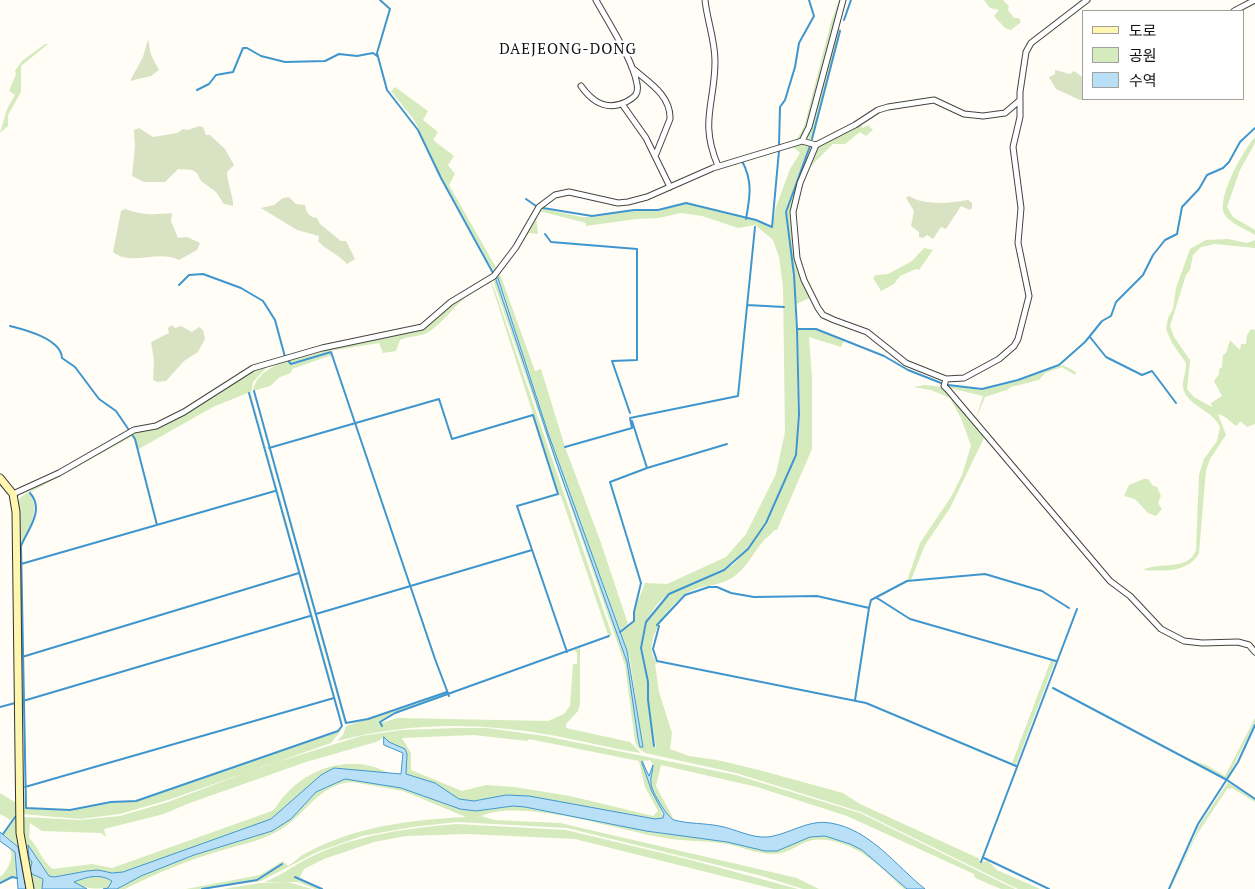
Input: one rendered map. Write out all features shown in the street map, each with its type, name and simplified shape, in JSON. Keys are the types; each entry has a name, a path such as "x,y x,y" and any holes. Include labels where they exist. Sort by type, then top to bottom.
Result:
{"street":[{"path":"581,86 596,102 611,107 635,98 637,94 637,82 631,68 596,0"},
{"path":"705,0 715,60 708,108 709,142 718,166"},
{"path":"802,141 809,126 843,0"},
{"path":"1019,101 1005,113 984,116 964,114 934,100 888,106 878,110 855,126 816,145 800,182 793,212 797,258 813,299 823,314 867,332 906,363 946,379 964,378 1011,350 1018,339 1029,290 1024,280 1018,243 1021,208 1012,147 1020,117 1019,101 1028,47 1087,0"},
{"path":"1236,10 1255,0"},
{"path":"631,68 662,94 671,113 656,154"},
{"path":"622,104 656,154 670,187"},
{"path":"12,494 59,473 134,430 156,426 184,412 253,368 322,348 422,327 451,302 494,276 516,247 535,212 555,195 569,192 624,203 670,187 718,166 802,141 816,145"},
{"path":"946,379 944,386 1110,581 1130,596 1161,629 1184,641 1202,643 1238,642 1249,645 1255,652"},
{"path":"0,478 12,494 16,520 20,833 30,889"}],"green space":[{"path":"839,0 841,0 807,128 804,135 795,142 804,127 831,22"},
{"path":"984,0 1003,0 1009,6 1008,10 1014,18 1019,18 1021,22 1011,30 1005,28 994,16 999,10 990,8"},
{"path":"838,28 841,29 811,141 808,138"},
{"path":"148,39 151,55 159,70 151,76 130,81 143,57"},
{"path":"45,44 48,44 21,66 21,92 8,115 8,126 0,133 7,109 15,95 9,91 16,74 15,71 22,61"},
{"path":"1055,70 1070,74 1074,71 1082,77 1082,100 1056,89 1049,77 1055,74"},
{"path":"395,87 428,111 423,120 438,132 433,140 454,156 448,165 455,174 449,185 497,269 494,272 439,173 415,121 391,91"},
{"path":"860,123 863,128 868,125 873,130 866,136 860,132 845,144 833,144 807,170 817,146"},
{"path":"199,126 203,127 206,135 210,135 225,149 234,165 227,172 233,206 224,204 216,192 201,181 197,173 192,170 178,169 165,182 144,182 132,176 135,146 134,130 139,128 153,137 177,133 183,129 188,130"},
{"path":"1255,137 1255,143 1240,170 1227,207 1233,217 1255,230 1255,235 1231,221 1225,215 1223,208 1227,187 1232,175 1244,152"},
{"path":"801,143 810,144 785,212 793,275 796,329 798,415 796,455 766,523 747,549 723,569 668,594 658,603 645,622 640,648 647,682 647,700 654,746 656,747 648,701 648,683 642,648 647,622 668,595 733,565 749,548 767,524 797,455 800,415 798,329 815,329 844,341 841,347 809,337 812,378 812,449 777,530 774,530 764,540 746,565 732,578 721,583 694,589 682,597 666,614 654,635 652,645 653,655 658,663 655,664 659,692 672,733 670,749 689,756 717,760 759,770 843,793 860,804 978,858 981,862 988,861 997,870 1040,889 1018,889 861,812 736,773 645,753 638,748 635,741 625,665 493,280 539,208 582,217 592,217 634,211 658,211 686,203 756,220 772,227 776,207 790,169 800,153 794,148 780,149","holes":["539,211 586,223 586,226 636,219 659,218 681,213 702,216 738,228 755,225 773,240 779,257 783,287 785,432 776,474 746,534 726,557 667,584 645,583 634,612 634,622 620,632 630,660 642,746 640,747 627,662 544,426 496,280 498,278 500,282 548,433 619,631 628,624 601,543 565,447 541,369 535,371 500,274 529,233 538,234 536,216"]},
{"path":"811,146 813,148 795,195 796,259 810,298 796,304 786,212"},
{"path":"909,196 930,202 946,203 968,200 972,203 972,208 970,210 961,206 946,229 941,227 933,239 927,235 923,238 919,237 919,232 911,226 914,211 906,198"},
{"path":"289,197 296,204 305,205 307,212 317,218 320,224 341,241 346,241 355,259 347,264 318,241 319,236 297,230 261,208 274,205 283,198"},
{"path":"125,209 148,214 172,213 171,221 178,238 187,237 200,243 197,250 179,260 162,256 128,258 120,256 113,252 121,211"},
{"path":"1228,239 1247,243 1255,240 1255,248 1215,244 1201,247 1193,255 1190,270 1186,275 1170,326 1174,337 1190,360 1187,389 1194,397 1212,407 1211,403 1222,396 1214,381 1219,374 1219,369 1222,367 1223,355 1226,353 1230,340 1240,350 1241,344 1246,344 1247,335 1251,329 1255,330 1255,424 1247,427 1240,421 1237,426 1224,416 1218,414 1226,435 1210,459 1206,470 1199,553 1194,560 1182,567 1167,570 1143,570 1150,567 1180,564 1192,557 1196,550 1199,475 1204,459 1217,441 1220,427 1211,416 1189,399 1185,393 1183,384 1186,363 1172,343 1166,329 1168,318 1173,309 1176,288 1190,249 1206,240"},
{"path":"924,248 933,250 919,270 916,269 900,276 894,284 881,291 873,278 876,275 888,274 912,261"},
{"path":"490,281 494,288 612,635 610,636 608,635 561,496 559,495 491,283 465,297 430,331 422,335 400,340 396,351 383,353 379,343 330,351 292,363 288,360 322,349 422,328 453,303"},
{"path":"172,325 175,328 181,326 192,332 199,327 203,330 205,339 198,352 184,361 166,381 157,382 153,380 154,360 151,342 169,333 168,328"},
{"path":"330,353 332,357 329,356 292,369 291,373 280,377 270,386 253,391 257,380 276,365 287,361 292,365"},
{"path":"1063,365 1076,372 1075,375 1062,367 1045,373 1039,380 1011,387 985,397 975,421 983,396 949,388 948,385 982,390 1018,381"},
{"path":"268,366 253,382 251,394 343,725 311,616 250,392 213,407 137,450 133,433 164,424 209,399 247,374"},
{"path":"924,385 943,387 985,436 950,508 925,545 911,580 907,581 920,543 951,497 962,475 971,446 961,418 950,398 931,390 913,387"},
{"path":"253,391 346,724 345,725"},
{"path":"132,434 133,436 29,493 33,501 33,517 21,549 20,557 21,714 25,808 70,811 111,803 136,801 342,729 331,743 168,800 120,814 80,819 22,814 18,502 21,497 31,490"},
{"path":"1148,479 1153,486 1157,487 1161,496 1158,503 1162,509 1156,516 1148,513 1135,499 1124,496 1129,485"},
{"path":"580,648 580,704 578,711 566,724 566,728 630,742 641,753 544,734 465,726 414,728 363,735 337,741 343,735 346,726 447,694 395,713 379,722 381,726 381,723 397,718 548,721 564,714 570,706 573,664 577,664 577,653 574,650"},
{"path":"1051,660 1055,661 1016,765 1012,763"},
{"path":"1255,718 1255,723 1227,779 1186,758 1206,765 1225,776"},
{"path":"487,728 545,736 736,775 860,813 1015,889 1001,889 975,878 974,874 847,816 757,787 661,765 656,786 674,820 664,809 653,790 664,818 655,819 506,795 474,801 459,799 406,774 407,754 389,742 385,737 376,742 306,762 164,814 104,829 106,837 101,833 42,831 30,823 29,838 53,869 92,864 112,868 272,811 298,783 322,769 350,764 364,765 390,774 334,768 321,775 272,819 123,872 87,871 54,877 49,876 29,846 32,874 43,879 42,889 32,889 22,833 23,817 80,820 120,816 168,802 264,766 361,736 402,730","holes":["474,735 527,741 529,739 639,761 645,787 658,811 653,816 570,796 514,787 486,785 462,791 411,770 411,753 402,738","650,760 653,765 651,785 642,763 643,761"]},
{"path":"345,779 401,788 476,811 513,806 525,807 646,831 727,842 752,848 790,845 810,837 825,836 862,850 907,889 904,889 875,862 858,851 849,846 827,840 809,841 782,853 766,854 727,844 671,839 548,813 500,811 481,816 494,820 560,823 797,878 819,889 803,889 762,876 567,828 457,822 412,827 362,836 317,852 261,881 205,889 257,880 282,864 257,879 200,889 186,889 260,875 283,861 288,866 304,854 344,836 384,826 466,817 403,791 353,782 341,784 321,794 288,825 271,835 191,860 125,889 117,889 141,876 194,855 272,831 299,810 316,792"},
{"path":"1228,782 1255,800 1255,802 1232,788 1227,789 1196,836 1171,889 1200,824"},
{"path":"0,793 18,804 28,889 26,889 18,847 4,834 16,817 14,816 11,820 0,814"},
{"path":"457,824 566,830 691,860 798,889 774,889 575,839 468,834 406,836 374,842 324,859 304,869 299,879 321,889 315,889 298,882 265,882 312,856 352,841 404,830"},
{"path":"0,841 15,852 17,877 12,876 0,882 0,877 11,860 11,851"},
{"path":"92,876 100,876 112,881 108,888 85,887 73,882"},
{"path":"288,882 312,889 223,889 261,883"}],"water":[{"path":"498,278 548,433 627,651 643,747 640,747 638,738 627,662 557,464 496,280"},
{"path":"384,737 389,742 405,749 407,754 406,774 435,783 459,799 474,801 506,795 529,796 655,819 663,818 664,814 652,792 642,761 649,776 653,765 652,788 664,809 674,820 719,826 761,837 775,836 814,823 830,823 844,827 870,840 925,889 907,889 862,850 825,836 810,837 777,851 765,851 727,842 646,831 525,807 513,806 476,811 460,809 401,788 345,779 316,792 291,819 272,831 194,855 141,876 117,889 103,889 108,888 112,881 98,876 74,882 87,889 42,889 43,879 32,874 30,871 32,862 29,858 28,845 49,876 54,877 98,870 112,873 123,872 271,819 321,775 334,768 401,774 403,753 384,745"},
{"path":"0,832 18,847 26,889 18,889 15,852 0,841"}],"waterway":[{"path":"380,0 390,9 377,53 387,90 418,130 441,178 493,273"},
{"path":"779,145 780,107 785,100 795,67 799,43 814,16 809,0"},
{"path":"844,20 851,0"},
{"path":"812,139 840,31"},
{"path":"197,90 209,84 216,75 233,72 243,48 247,48 261,56 285,62 325,61 339,54 357,56 373,53 377,56"},
{"path":"948,385 982,389 1018,380 1059,365 1085,342 1102,321 1111,316 1116,302 1143,275 1153,255 1165,240 1177,234 1182,207 1199,189 1207,175 1223,168 1229,162 1240,142 1255,128"},
{"path":"654,746 648,700 648,682 641,648 646,622 669,594 724,570 748,549 766,523 796,455 799,415 797,329 794,275 786,212 810,146"},
{"path":"543,208 592,216 634,210 658,210 686,203 756,220 772,227 779,151"},
{"path":"742,161 749,182 746,219"},
{"path":"526,199 536,206"},
{"path":"565,447 632,428 630,418 738,396 755,227"},
{"path":"545,234 551,242 637,249 637,360 612,361 630,413"},
{"path":"179,285 189,275 203,274 241,288 263,301 275,320 285,357 291,364 331,352 449,696"},
{"path":"747,305 784,307"},
{"path":"10,326 42,336 56,346 62,358 75,367 99,399 116,411 135,439 157,525"},
{"path":"797,329 816,329 884,356 908,370 941,383"},
{"path":"1090,337 1106,357 1142,375 1152,371 1176,403"},
{"path":"254,391 346,723 368,719 447,692"},
{"path":"30,493 34,499 36,513 21,546 26,808 70,810 111,802 136,801 338,731 342,726 249,393"},
{"path":"269,448 439,399 452,439 533,415 558,494 517,506 567,652"},
{"path":"620,632 634,621 634,612 641,583 610,482 647,468 632,421"},
{"path":"647,468 727,444"},
{"path":"21,564 275,491"},
{"path":"316,614 532,550"},
{"path":"22,657 299,573"},
{"path":"869,608 871,600 907,581 985,574 1042,591 1069,608"},
{"path":"657,625 685,595 709,587 717,587 731,593 754,597 817,596 869,608 855,700"},
{"path":"877,598 910,619 1056,661"},
{"path":"981,862 1077,609"},
{"path":"23,701 310,616"},
{"path":"659,626 653,649 657,661 866,703 1016,766"},
{"path":"382,726 380,722 395,713 609,636"},
{"path":"1053,688 1227,780 1255,799"},
{"path":"25,787 334,698"},
{"path":"0,707 15,703"},
{"path":"1169,889 1198,824 1238,762 1255,725"},
{"path":"3,834 15,817"},
{"path":"984,858 1049,889"},
{"path":"202,889 257,880 282,864"},
{"path":"0,883 12,877 17,878"},
{"path":"295,877 322,889"}],"district":[{"name":"DAEJEONG-DONG","path":"568,50"}]}
